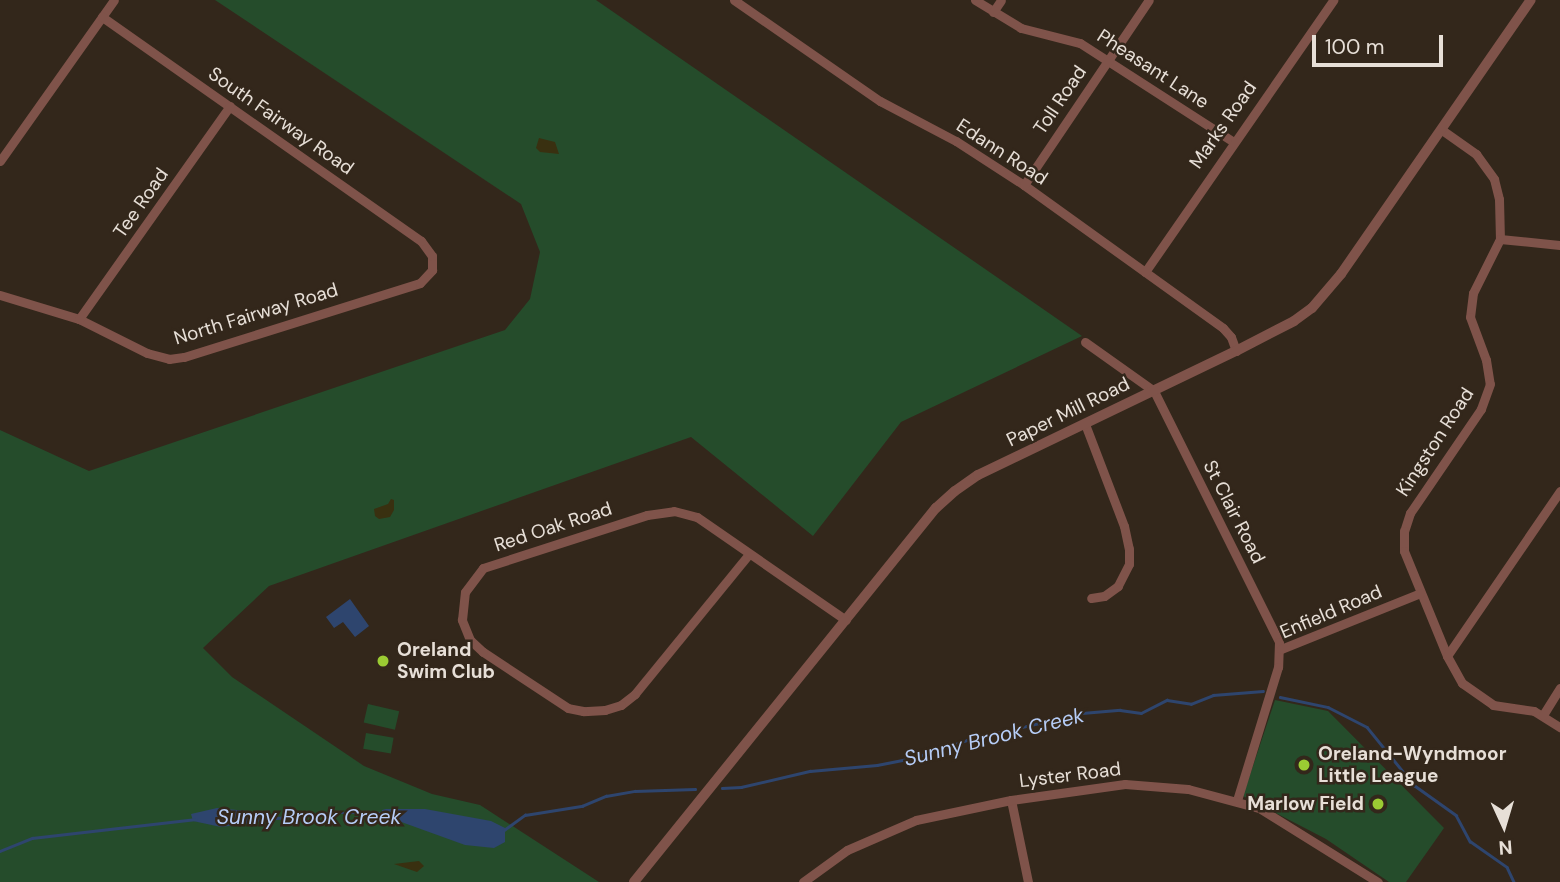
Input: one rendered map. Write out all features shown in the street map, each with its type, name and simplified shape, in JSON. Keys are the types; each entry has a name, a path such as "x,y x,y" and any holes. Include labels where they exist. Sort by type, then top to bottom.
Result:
{"street":[{"path":"0,161 114,0"},
{"name":"Edann Road","path":"734,0 880,102 956,141 1024,185 1223,328 1231,337 1236,351"},
{"name":"Pheasant Lane","path":"975,0 1027,31 1080,43 1232,141"},
{"path":"993,12 1001,0"},
{"name":"Toll Road","path":"1024,185 1149,0"},
{"name":"Marks Road","path":"1145,272 1232,141 1333,0"},
{"name":"Paper Mill Road","path":"634,882 936,508 955,491 978,475 1294,321 1322,298 1531,0"},
{"name":"South Fairway Road","path":"102,17 421,241 432,260"},
{"name":"Tee Road","path":"79,319 230,106"},
{"name":"Kingston Road","path":"1442,130 1476,154 1494,180 1501,209 1500,239 1472,299 1472,328 1489,371 1487,396 1410,513 1405,525 1404,551 1447,656 1462,682 1479,697 1501,707 1543,715 1560,727"},
{"path":"1500,239 1560,245"},
{"name":"North Fairway Road","path":"0,295 79,319 147,353 164,358 179,358 420,283 428,277 432,260"},
{"path":"1085,342 1154,391"},
{"name":"St Clair Road","path":"1154,391 1281,649"},
{"path":"1086,424 1124,526 1129,549 1129,564 1118,586 1104,596 1091,598"},
{"path":"1447,656 1560,491"},
{"name":"Red Oak Road","path":"665,511 697,517 749,554 635,694 614,708 590,712 568,708 483,652 470,640 462,620 463,600 468,585 483,568 665,511"},
{"path":"749,554 846,620"},
{"name":"Enfield Road","path":"1237,800 1281,649 1420,593"},
{"path":"1543,715 1560,688"},
{"name":"Lyster Road","path":"803,882 847,850 898,826 933,815 1011,800 1125,784 1188,789 1237,800 1278,817 1378,882"},
{"path":"1011,800 1028,882"}],"green space":[{"path":"215,0 596,0 1082,336 901,422 813,536 691,437 269,586 203,648 232,677 364,766 432,794 480,805 599,882 0,882 0,430 89,471 505,330 530,299 540,252 521,204"},
{"name":"Marlow Field","path":"1275,700 1328,711 1444,828 1406,882 1389,882 1326,839 1243,796"},
{"path":"368,704 399,711 395,730 364,723"},
{"path":"366,733 394,738 391,754 363,749"}],"sand":[{"path":"539,138 555,142 559,154 540,152 536,148"},
{"path":"391,499 394,500 394,510 390,517 379,519 375,516 374,509 388,504"},
{"path":"419,861 424,866 417,872 394,864"}],"water":[{"path":"350,599 369,626 355,637 343,622 334,628 326,617"},
{"path":"217,808 247,811 254,819 253,823 221,827 193,821 191,814"},
{"path":"386,809 425,809 491,821 505,828 505,842 494,848 465,845 382,815 382,810"}],"waterway":[{"name":"Sunny Brook Creek","path":"722,788 741,787 810,771 877,765 913,758 967,740 1082,713 1120,710 1141,713 1167,700 1191,704 1213,695 1263,691"},
{"name":"Sunny Brook Creek","path":"1280,697 1328,707 1367,727 1414,785 1456,815 1470,841 1507,867 1514,882"},
{"name":"Sunny Brook Creek","path":"504,830 525,815 582,806 606,796 635,791 695,789"},
{"name":"Sunny Brook Creek","path":"254,820 332,813 383,813"},
{"name":"Sunny Brook Creek","path":"0,851 32,838 196,819"}],"place":[{"name":"Oreland Swim Club","path":"383,661"},
{"name":"Oreland-Wyndmoor Little League","path":"1304,765"},
{"name":"Marlow Field","path":"1378,804"}]}
